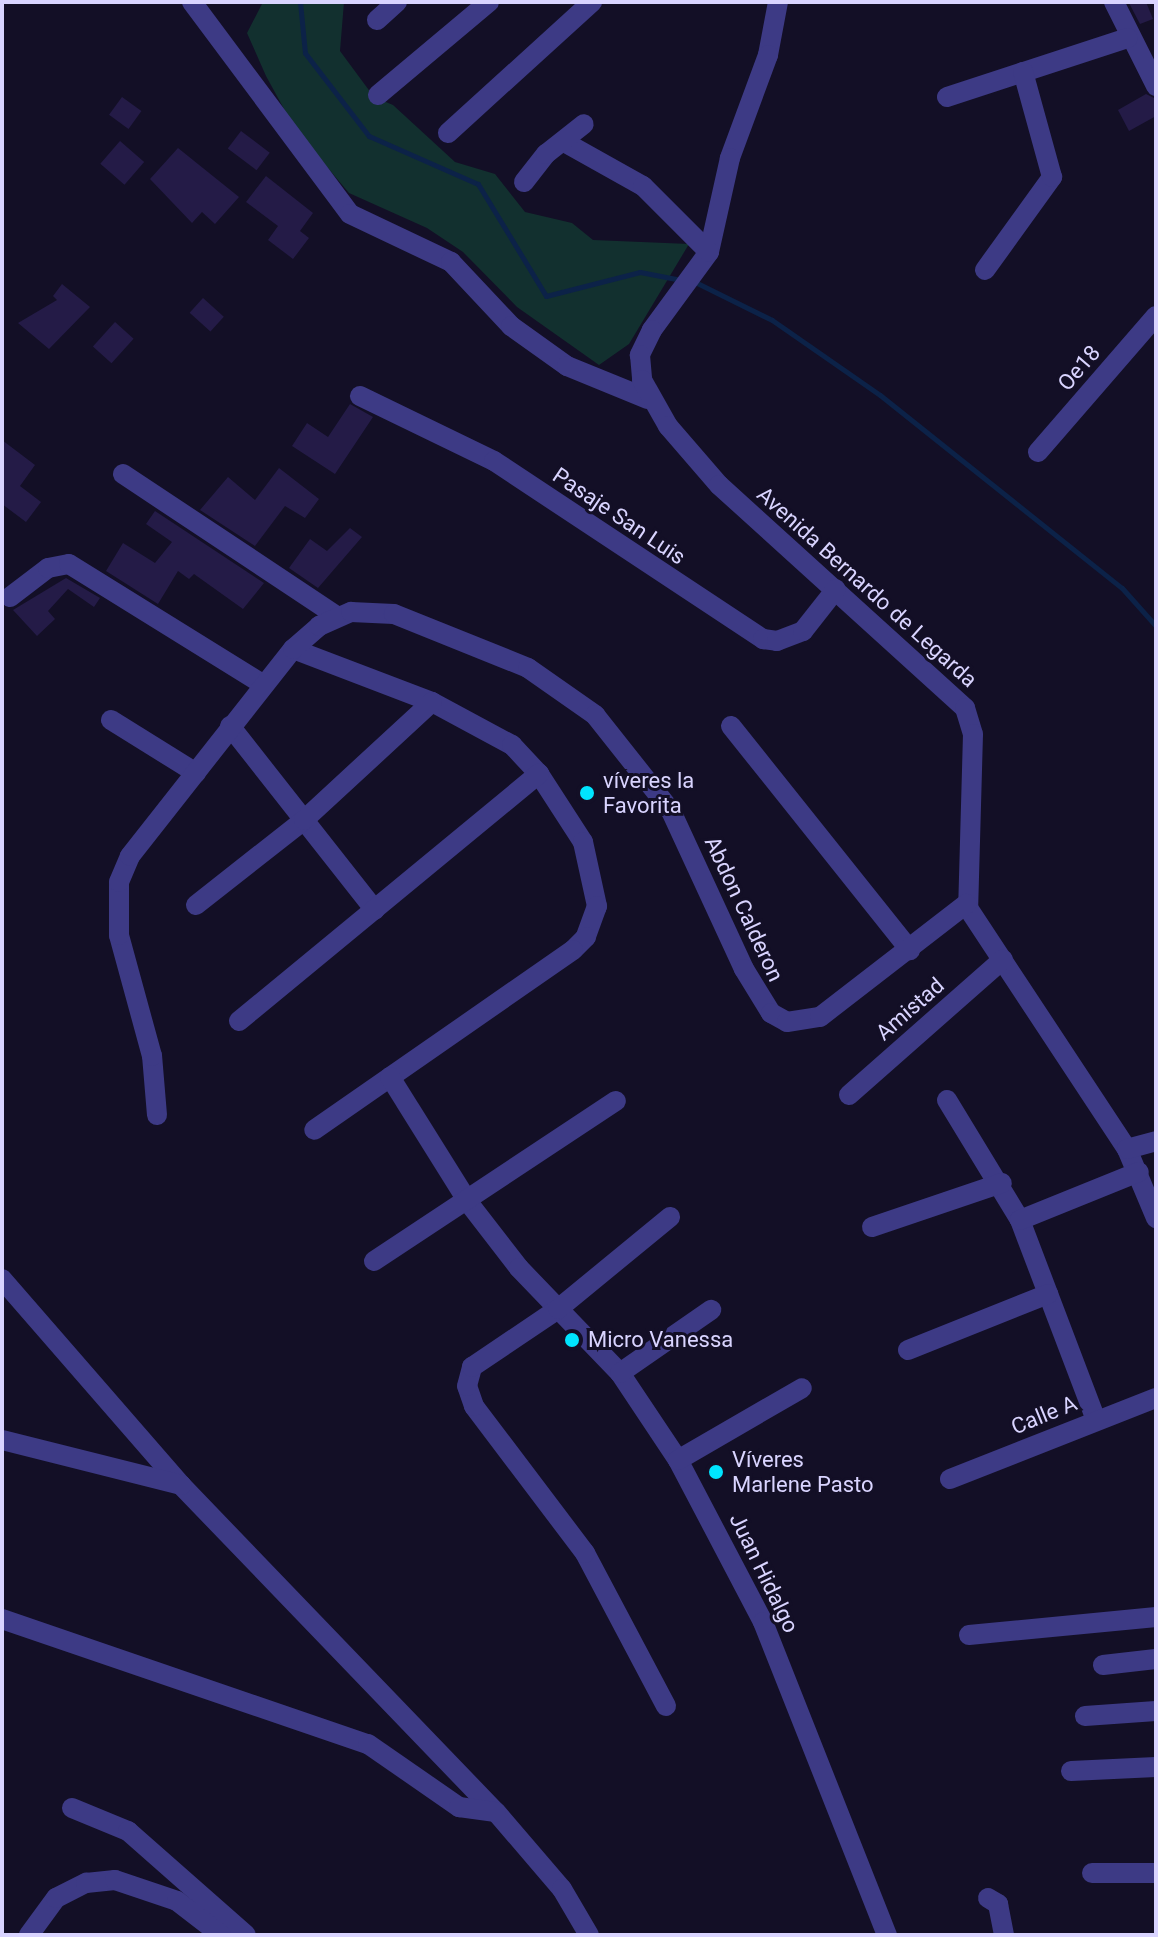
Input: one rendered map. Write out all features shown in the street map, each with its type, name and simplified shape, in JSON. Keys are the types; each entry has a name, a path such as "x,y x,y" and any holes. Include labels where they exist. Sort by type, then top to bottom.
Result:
{"street":[{"path":"192,2 350,214 451,262 511,326 567,366 648,399"},
{"path":"377,20 397,2"},
{"path":"378,95 489,2"},
{"path":"448,133 592,2"},
{"name":"Avenida Bernardo de Legarda","path":"778,2 768,55 730,158 706,261 664,312 640,355 648,399 719,485 836,589 968,714 966,904"},
{"path":"1114,2 1128,38 1156,86"},
{"path":"947,97 1128,38"},
{"path":"985,270 1052,177 1023,72"},
{"path":"524,182 546,154 566,143 584,124"},
{"path":"566,143 643,186 706,261"},
{"name":"Oe18","path":"1038,452 1156,316"},
{"name":"Pasaje San Luis","path":"360,396 494,461 763,639 791,638 803,631 836,589"},
{"path":"123,474 337,616 293,649 130,856 115,903 152,1056 157,1115"},
{"path":"10,597 48,568 69,564 264,685"},
{"name":"Abdon Calderon","path":"337,616 370,610 436,630 528,668 595,715 671,811 744,969 771,1013 787,1022 820,1017 966,904"},
{"path":"293,649 432,702 512,745 539,774 591,861 597,906 590,929 573,950 314,1130"},
{"path":"196,905 304,820 432,702"},
{"path":"111,720 196,773"},
{"path":"230,726 375,910"},
{"path":"731,726 910,950"},
{"path":"239,1021 539,774"},
{"path":"966,904 1127,1149 1156,1218"},
{"name":"Amistad","path":"849,1095 1003,959"},
{"name":"Juan Hidalgo","path":"390,1077 468,1202 558,1309 620,1373 678,1460 763,1622 887,1935"},
{"path":"947,1100 1002,1183 1020,1220 1096,1420"},
{"path":"374,1261 468,1202 616,1101"},
{"path":"1127,1149 1156,1141"},
{"path":"1020,1220 1139,1172"},
{"path":"872,1227 1002,1183"},
{"path":"666,1706 585,1553 469,1395 472,1367 558,1309 670,1217"},
{"path":"2,1279 181,1485 496,1812 562,1889 589,1935"},
{"path":"908,1350 1048,1294"},
{"path":"620,1373 711,1310"},
{"path":"678,1460 802,1388"},
{"name":"Calle A","path":"950,1479 1156,1398"},
{"path":"2,1440 181,1485"},
{"path":"969,1635 1156,1617"},
{"path":"2,1619 368,1744 459,1807 496,1812"},
{"path":"1103,1665 1156,1659"},
{"path":"1085,1716 1156,1711"},
{"path":"1071,1771 1156,1767"},
{"path":"72,1808 128,1831 246,1935"},
{"path":"1092,1873 1156,1873"},
{"path":"29,1935 56,1898 86,1883 115,1880 177,1901 221,1935"},
{"path":"988,1898 998,1904 1004,1935"}],"green space":[{"path":"263,2 344,2 340,51 374,97 393,105 455,162 495,174 525,212 572,223 593,240 689,244 629,344 599,365 517,307 463,252 427,228 349,193 295,129 266,76 247,33"}],"building":[{"path":"1146,2 1153,19 1140,24 1129,3"},
{"path":"1146,94 1156,99 1156,116 1129,131 1118,110"},
{"path":"122,97 141,111 128,129 109,115"},
{"path":"241,131 270,153 257,170 228,149"},
{"path":"120,141 144,162 124,185 100,164"},
{"path":"178,148 239,197 215,224 202,212 192,223 150,179"},
{"path":"266,176 313,213 300,231 309,238 293,259 268,240 278,226 246,202"},
{"path":"62,284 90,307 49,349 18,323 57,300 53,296"},
{"path":"203,298 224,317 210,332 190,313"},
{"path":"115,322 134,339 111,363 93,347"},
{"path":"350,404 373,417 335,474 292,446 307,423 328,437"},
{"path":"2,440 35,465 20,486 41,502 26,522 2,504"},
{"path":"279,468 319,499 305,518 285,506 255,546 200,510 228,477 255,500"},
{"path":"155,511 264,583 243,609 194,574 189,579 178,571 158,604 106,571 123,543 155,563 172,542 146,524"},
{"path":"350,528 362,537 318,588 289,568 310,539 327,551"},
{"path":"66,578 100,598 94,607 68,589 48,611 55,619 37,636 13,610"}],"waterway":[{"path":"300,2 305,53 369,136 478,184 546,296 640,272 681,280"},
{"path":"695,282 772,320 880,395 1122,588 1156,626"}],"place":[{"name":"víveres la Favorita","path":"587,793"},
{"name":"Micro Vanessa","path":"572,1340"},
{"name":"Víveres Marlene Pasto","path":"716,1472"}]}
